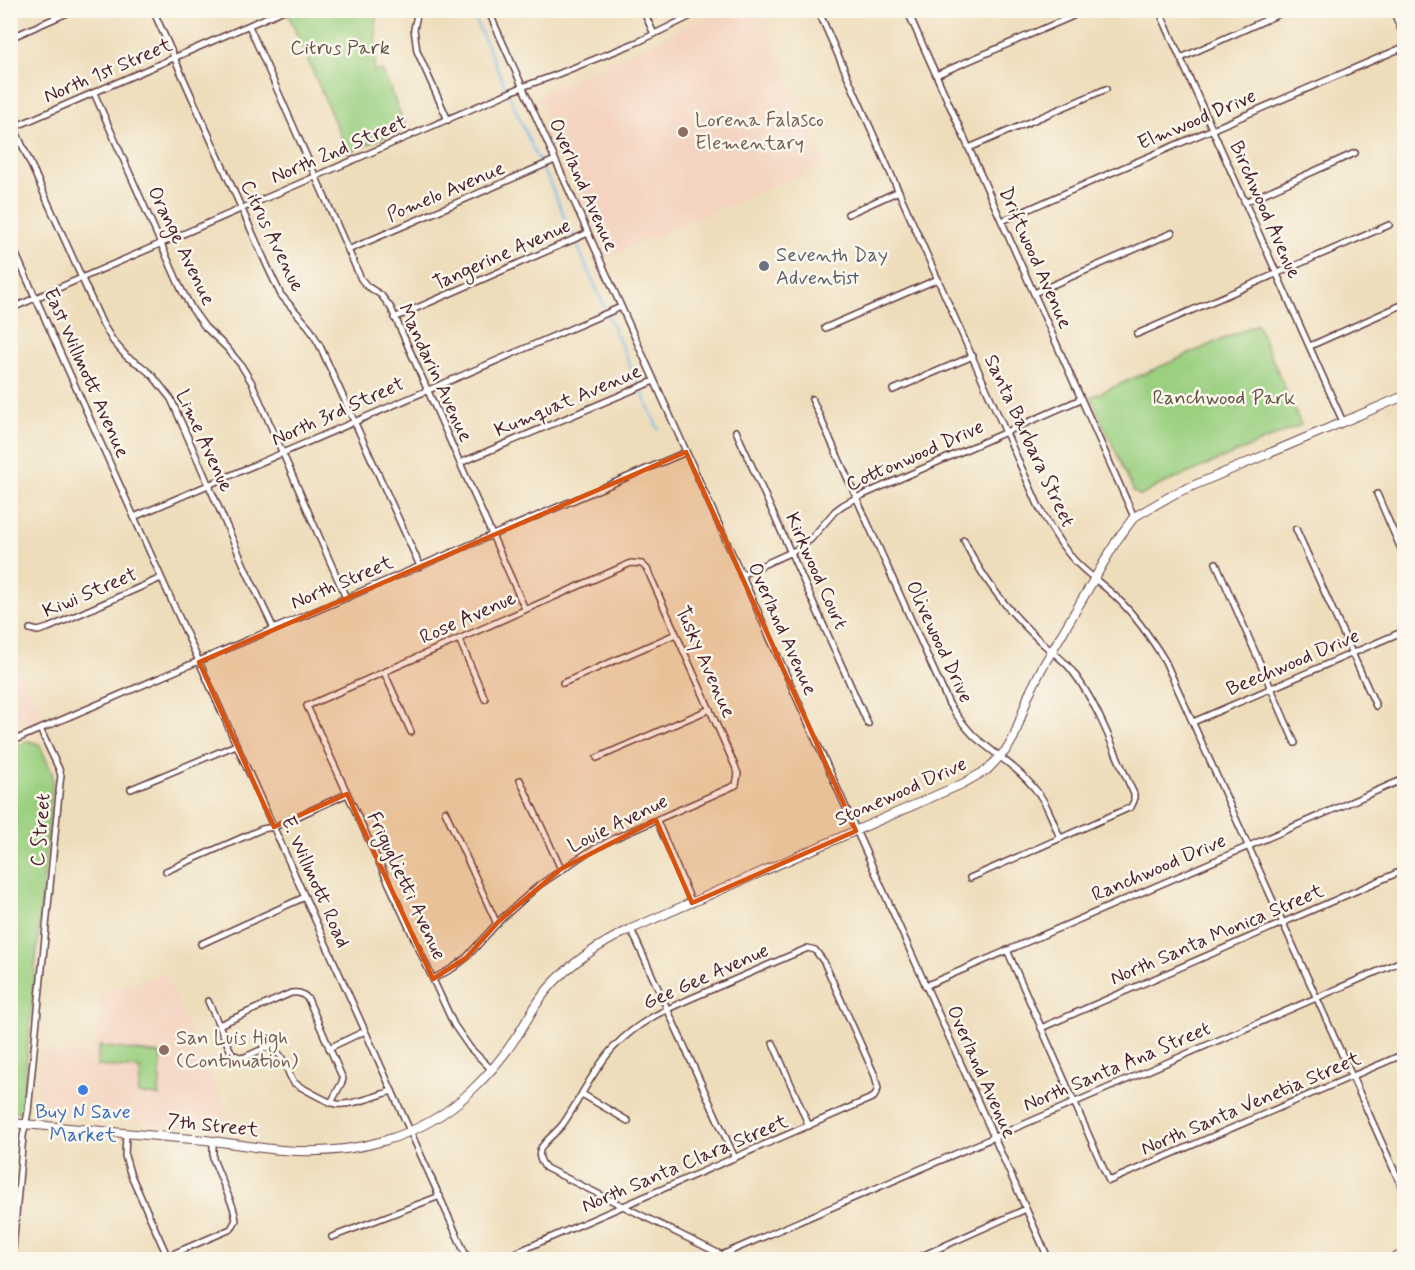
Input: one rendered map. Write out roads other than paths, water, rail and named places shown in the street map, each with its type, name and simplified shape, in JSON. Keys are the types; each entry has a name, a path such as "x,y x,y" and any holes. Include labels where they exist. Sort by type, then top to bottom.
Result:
{"main road":[{"path":"1392,1260 1404,1254"}],"street":[{"path":"10,38 74,10"},
{"name":"Citrus Avenue","path":"153,10 281,295 317,339 420,566"},
{"name":"North 1st Street","path":"13,129 284,10"},
{"path":"418,10 414,29 417,51 448,120"},
{"name":"Overland Avenue","path":"488,10 1048,1260"},
{"path":"643,10 654,34"},
{"name":"North 2nd Street","path":"10,309 522,87 654,34 703,10"},
{"name":"Santa Barbara Street","path":"818,10 1039,507 1075,561 1128,609 1153,640 1175,682 1404,1191"},
{"name":"Driftwood Avenue","path":"907,10 1134,517"},
{"name":"Birchwood Avenue","path":"1159,10 1343,422"},
{"path":"1180,58 1288,10"},
{"path":"1393,10 1404,37"},
{"path":"936,75 1073,16"},
{"name":"Mandarin Avenue","path":"249,26 361,279 366,286 381,295 391,308 525,609"},
{"name":"Elmwood Drive","path":"1002,221 1404,47"},
{"path":"969,148 1106,89"},
{"name":"Orange Avenue","path":"94,93 181,289 205,327 226,347 252,382 346,598"},
{"name":"Lime Avenue","path":"10,118 102,323 127,357 152,375 171,399 274,629"},
{"path":"1245,202 1356,153"},
{"name":"Pomelo Avenue","path":"348,250 555,160"},
{"path":"848,214 899,191"},
{"path":"1137,334 1389,225"},
{"path":"1034,293 1172,232"},
{"name":"Tangerine Avenue","path":"394,318 588,233"},
{"name":"East Willmott Avenue","path":"10,241 134,517"},
{"path":"825,328 938,279"},
{"path":"1310,346 1404,304"},
{"name":"North 3rd Street","path":"134,517 621,307"},
{"path":"893,390 973,357"},
{"name":"Kumquat Avenue","path":"460,463 654,381"},
{"name":"Stonewood Drive","path":"411,1132 437,1118 471,1091 491,1070 517,1036 546,990 563,973 594,949 631,929 971,780 987,770 1000,757 1014,737 1029,694 1052,651 1117,540 1134,517 1176,493 1404,396"},
{"name":"Olivewood Drive","path":"812,399 949,704 965,727 1035,789 1053,819 1060,838"},
{"name":"Cottonwood Drive","path":"741,575 790,553 811,539 835,511 856,498 1081,399"},
{"name":"Kirkwood Court","path":"736,431 868,724"},
{"name":"North Street","path":"10,742 686,452"},
{"path":"1377,494 1404,556"},
{"name":"E. Willmott Road","path":"134,517 468,1260"},
{"path":"1296,529 1376,706"},
{"path":"964,540 984,578 1001,602 1041,643 1073,671 1092,700 1134,794 1131,807 970,878"},
{"name":"Rose Avenue","path":"307,706 631,563 642,564"},
{"path":"1216,563 1295,743"},
{"name":"Tusky Avenue","path":"642,564 676,634 738,774"},
{"name":"Kiwi Street","path":"30,630 48,628 161,578"},
{"name":"Beechwood Drive","path":"1193,722 1404,631"},
{"path":"563,683 676,634"},
{"path":"459,639 485,699"},
{"path":"384,672 411,732"},
{"name":"Friguglietti Avenue","path":"307,706 457,1030 491,1070"},
{"path":"597,758 710,709"},
{"name":"C Street","path":"12,1260 60,783 59,769 40,729"},
{"path":"131,789 237,745"},
{"name":"Louie Avenue","path":"433,979 466,958 496,924 538,886 561,869 615,838 736,785 738,774"},
{"name":"Ranchwood Drive","path":"925,986 1404,779"},
{"path":"520,780 561,869"},
{"path":"166,871 347,794"},
{"path":"445,811 496,924"},
{"path":"657,821 692,903"},
{"name":"North Santa Monica Street","path":"1041,1028 1404,870"},
{"path":"201,944 305,897"},
{"path":"631,929 735,1158"},
{"name":"Gee Gee Avenue","path":"623,1207 546,1168 538,1156 544,1144 560,1128 599,1065 613,1048 631,1031 667,1008 808,948 815,950 824,962 875,1076 878,1089"},
{"path":"1007,950 1074,1102"},
{"name":"North Santa Ana Street","path":"710,1260 1404,960"},
{"path":"219,1025 291,993 300,993 308,999 343,1079 331,1103"},
{"path":"208,1001 232,1054 243,1058 267,1047 276,1050 294,1083 331,1103 343,1104 392,1091"},
{"path":"329,1048 365,1031"},
{"path":"773,1043 809,1126"},
{"name":"North Santa Venetia Street","path":"1074,1102 1109,1181 1404,1054"},
{"name":"North Santa Clara Street","path":"499,1260 868,1101 874,1097 878,1089"},
{"path":"582,1094 628,1121"},
{"name":"7th Street","path":"10,1122 213,1141 281,1150 326,1150 365,1146 411,1132"},
{"path":"126,1133 127,1164 169,1258 231,1229 236,1220 233,1207 213,1160 213,1141"},
{"path":"332,1237 440,1196"},
{"path":"623,1207 732,1260"},
{"path":"913,1260 1026,1209"}],"waterway":[{"path":"471,10 658,429"}],"place":[{"name":"Lorena Falasco Elementary","path":"683,132"},
{"name":"Seventh Day Adventist","path":"764,266"},
{"name":"San Luis High (Continuation)","path":"164,1050"},
{"name":"Buy N Save Market","path":"83,1090"}],"park label":[{"name":"Citrus Park","path":"340,48"},
{"name":"Ranchwood Park","path":"1224,398"}]}
